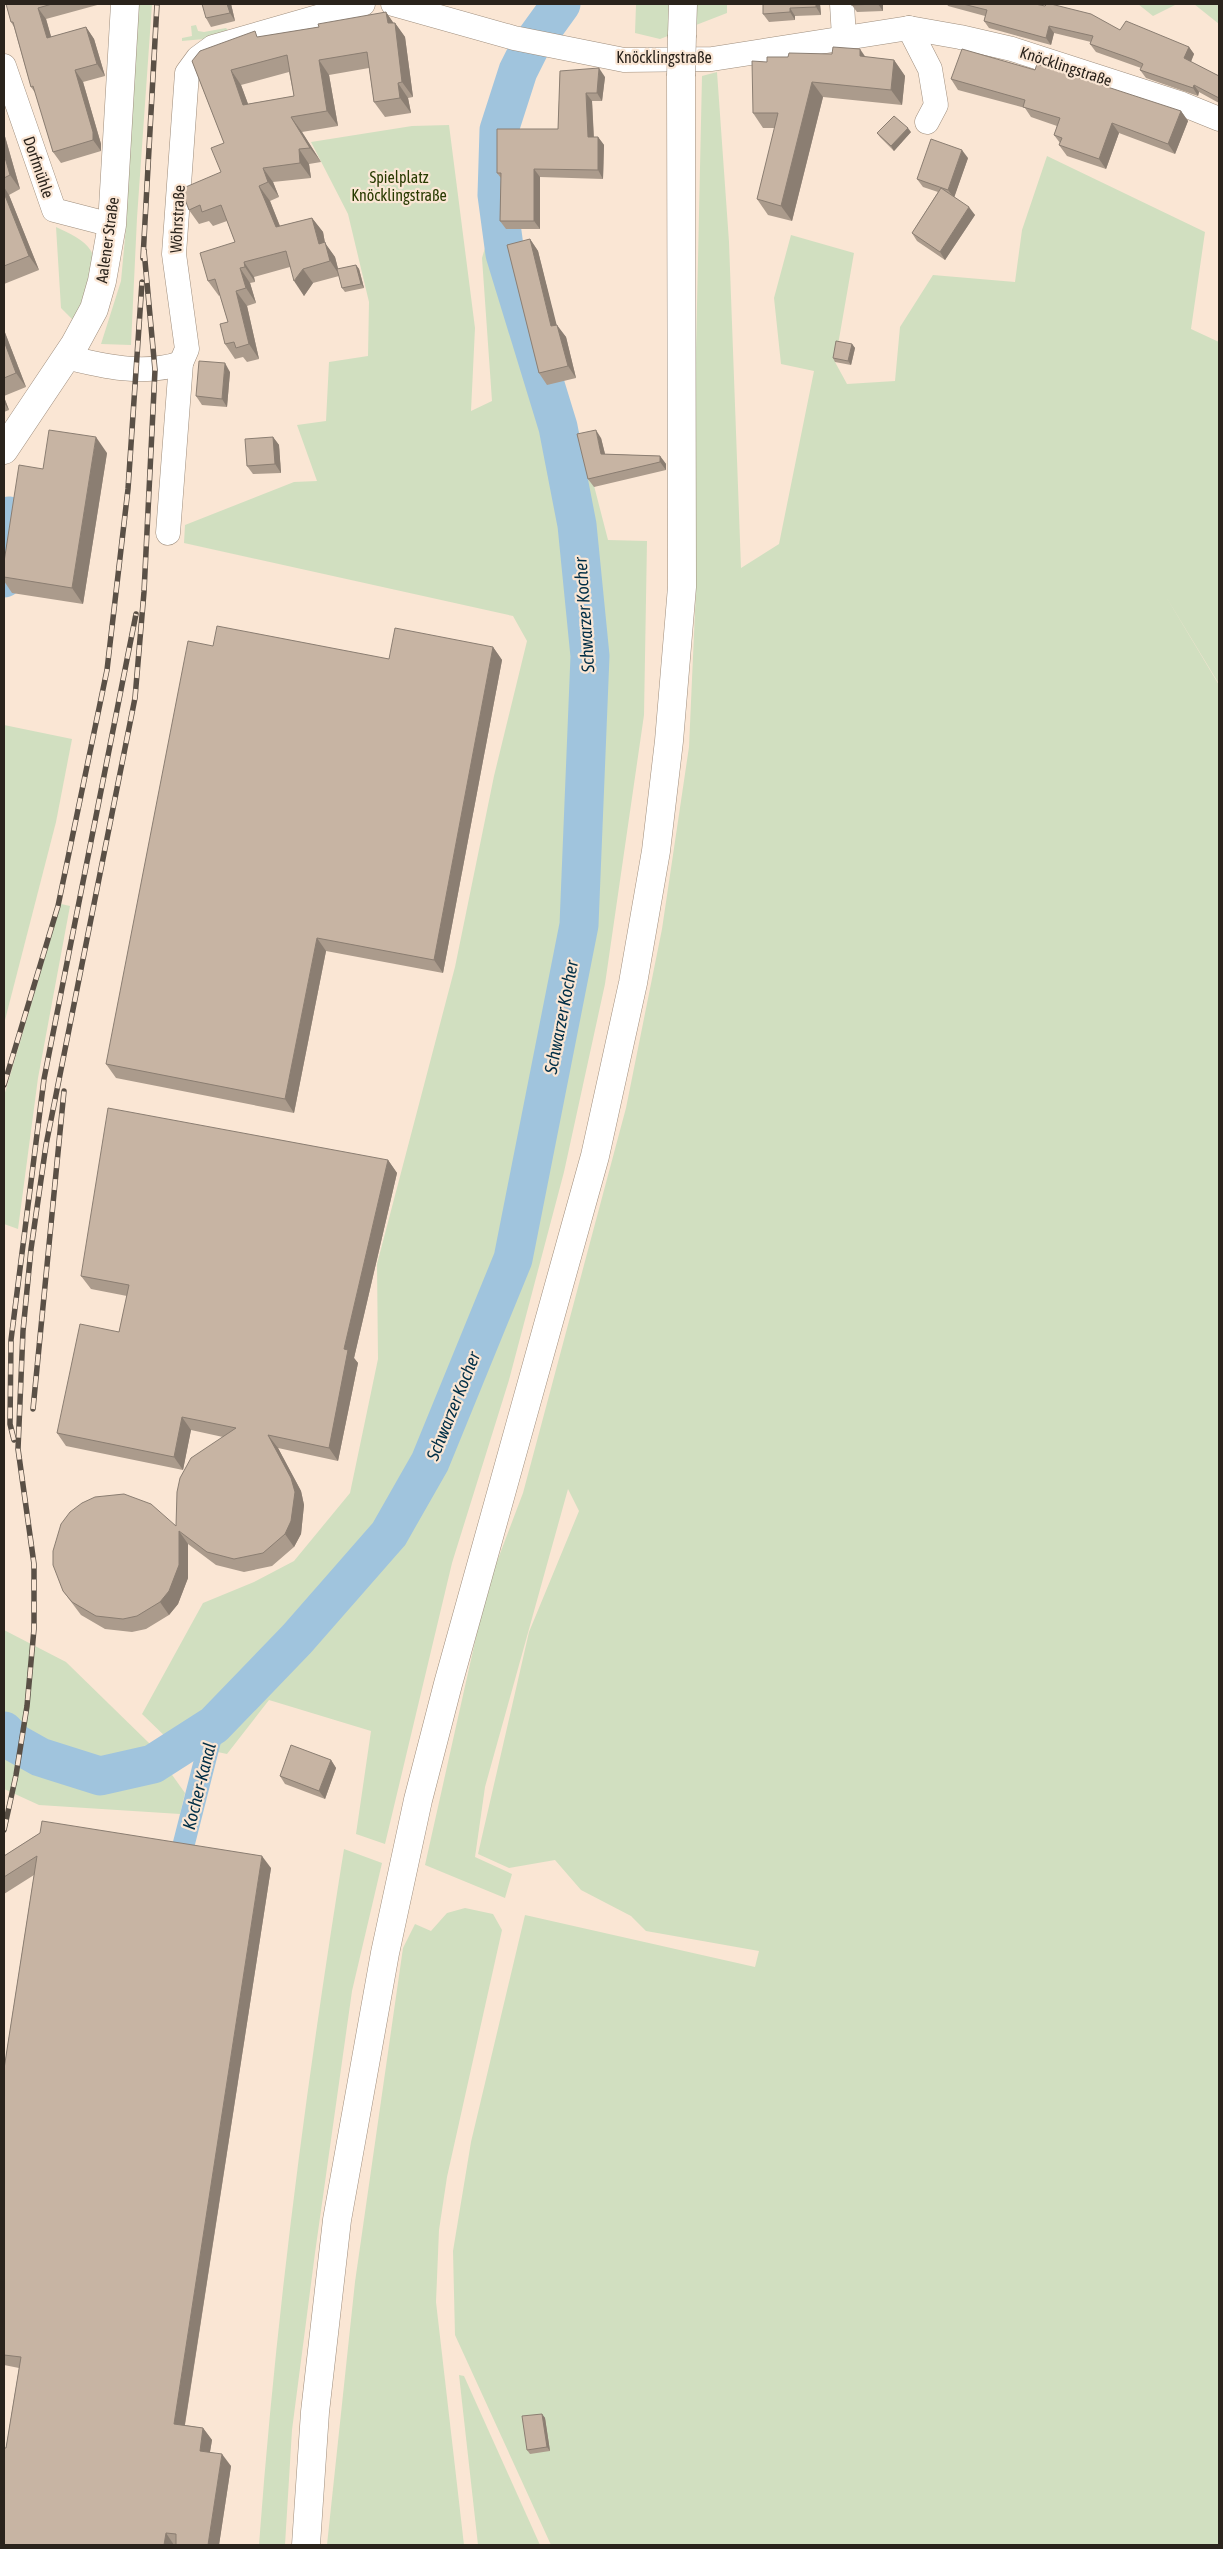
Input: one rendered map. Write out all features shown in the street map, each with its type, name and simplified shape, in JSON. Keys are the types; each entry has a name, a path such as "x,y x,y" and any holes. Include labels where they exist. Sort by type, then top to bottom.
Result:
{"main road":[{"name":"Aalener Straße","path":"4,450 66,357 94,309 102,282 112,225 125,4"},
{"path":"306,2545 315,2412 337,2220 385,1954 418,1800 595,1156 633,983 656,851 669,741 682,587 681,76 683,4"}],"street":[{"name":"Wöhrstraße","path":"168,533 181,363 187,349 174,254 187,73 198,58 213,47 363,4"},
{"name":"Knöcklingstraße","path":"393,4 524,39 624,60 712,59 909,28 960,36 1012,49 1182,104 1219,119"},
{"path":"842,4 844,37"},
{"path":"909,28 930,69 936,105 927,122"},
{"name":"Dorfmühle","path":"4,66 54,210 112,225"},
{"path":"66,357 92,364 155,370 181,363"}],"green space":[{"path":"136,4 152,4 137,218 131,345 101,344 121,281 126,227"},
{"path":"628,4 727,4 727,13 660,39 635,33 636,5"},
{"path":"1138,4 1177,4 1153,16"},
{"path":"1194,4 1219,4 1219,24"},
{"path":"196,25 198,31 204,32 226,28 228,30 204,39 182,41 182,38 192,36 191,26"},
{"path":"717,72 729,242 741,568 779,544 814,371 781,364 774,298 791,235 854,253 835,362 847,384 895,381 900,327 933,275 1015,282 1022,230 1047,156 1205,232 1191,329 1219,342 1219,684 1165,595 1219,685 1219,2545 551,2545 455,2335 453,2251 471,2142 525,1915 755,1967 759,1951 646,1931 631,1916 581,1890 555,1860 509,1868 478,1854 529,1632 579,1511 568,1489 485,1787 475,1857 512,1874 505,1898 425,1865 487,1588 523,1493 626,1108 662,929 689,747 696,589 695,396 702,76"},
{"name":"Spielplatz Knöcklingstraße","path":"449,125 475,328 471,411 492,401 482,258 493,221 488,135 503,137 506,229 515,257 538,385 565,398 583,443 608,540 647,541 644,715 605,984 564,1172 509,1380 452,1563 385,1844 356,1834 371,1731 269,1700 227,1754 171,1742 142,1714 203,1603 254,1582 294,1561 350,1493 378,1359 377,1264 455,967 494,776 527,641 513,616 184,543 185,525 294,482 317,481 297,425 326,421 329,362 368,356 369,302 348,214 311,142 412,126"},
{"path":"56,227 84,243 91,251 94,259 93,277 90,287 73,320 61,308"},
{"path":"4,725 72,739 56,822 4,1024"},
{"path":"61,904 70,906 38,1078 18,1229 4,1224 4,1096"},
{"path":"4,1630 66,1662 150,1744 185,1793 180,1814 39,1805 4,1789"},
{"path":"344,1849 382,1863 352,1991 292,2430 285,2545 259,2545 274,2370 294,2196 305,2109"},
{"path":"465,1908 493,1914 502,1930 447,2177 439,2230 436,2302 464,2545 327,2545 355,2282 403,1948 415,1924 431,1931 447,1913"},
{"path":"459,2375 464,2376 540,2545 478,2545"}],"building":[{"path":"6,4 52,4 38,8 47,38 86,27 97,64 75,70 93,132 93,140 53,152"},
{"path":"202,4 227,4 230,13 206,18"},
{"path":"763,4 816,4 816,7 790,8 790,12 763,14"},
{"path":"963,4 1035,4 1045,6 1051,4 1091,14 1120,30 1126,21 1189,47 1184,58 1219,76 1219,98 1194,85 1193,88 1140,70 1143,64 1090,44 1093,36 1049,26 1046,38 984,21 987,10"},
{"path":"386,12 388,23 395,23 402,82 398,83 400,98 374,102 367,52 319,60 327,111 291,117 310,148 299,149 300,163 263,168 268,182 259,186 276,227 312,218 319,244 325,242 330,261 303,269 294,281 286,251 244,262 245,267 240,268 246,288 236,291 249,344 236,348 234,342 225,344 220,324 228,322 215,279 208,281 200,253 235,242 221,205 202,212 200,205 189,210 181,189 221,172 211,148 224,143 192,61 200,51 255,31 257,37 319,27 318,24","holes":["287,55 294,96 243,105 231,70"]},
{"path":"833,47 860,49 860,56 894,60 891,90 812,82 781,206 757,199 778,113 753,113 752,61 767,62 767,57 788,57 789,53 832,54"},
{"path":"962,49 1035,70 1037,64 1181,111 1168,144 1112,123 1099,159 1059,145 1062,138 1054,135 1060,118 1023,107 1025,100 951,79"},
{"path":"599,68 597,93 586,93 588,137 598,137 598,170 534,169 534,221 500,221 501,173 497,173 497,129 558,129 560,71"},
{"path":"894,116 908,128 891,146 877,133"},
{"path":"931,139 962,150 948,190 917,179"},
{"path":"4,154 10,175 4,178"},
{"path":"941,188 969,207 940,252 912,233"},
{"path":"4,193 29,256 4,266"},
{"path":"530,239 551,326 557,325 568,366 539,373 507,245"},
{"path":"356,265 361,284 342,288 337,269"},
{"path":"4,341 16,373 4,378"},
{"path":"836,341 852,344 848,361 833,358"},
{"path":"199,361 225,363 222,399 196,396"},
{"path":"49,430 96,437 72,588 4,577 4,562 19,465 43,469"},
{"path":"596,430 601,454 660,456 660,462 588,479 577,434"},
{"path":"273,437 275,464 247,466 245,439"},
{"path":"217,626 389,659 395,628 493,647 434,960 317,938 285,1099 106,1064 188,641 213,646"},
{"path":"108,1108 388,1160 344,1349 348,1350 329,1448 268,1435 291,1478 295,1492 291,1521 285,1534 263,1553 234,1559 207,1552 179,1531 179,1565 169,1591 160,1602 137,1616 123,1619 96,1616 72,1602 63,1591 53,1565 53,1551 61,1524 70,1512 82,1503 95,1497 124,1494 151,1504 176,1526 177,1492 180,1478 191,1458 236,1428 182,1417 174,1457 57,1433 80,1324 119,1332 129,1285 81,1276"},
{"path":"291,1745 331,1760 319,1791 280,1776"},
{"path":"42,1821 262,1856 174,2424 203,2428 200,2451 222,2454 208,2545 176,2545 176,2534 166,2533 164,2545 4,2545 4,2448 6,2448 21,2357 4,2355 4,2069 37,1856 4,1877 4,1856 40,1833"},
{"path":"542,2414 547,2447 527,2450 522,2416"}],"waterway":[{"name":"Schwarzer Kocher","path":"4,1731 15,1743 40,1757 100,1776 153,1764 214,1725 297,1639 389,1534 430,1462 513,1259 579,925 590,656 577,525 558,427 505,254 497,195 499,130 518,71 530,47 561,4"},
{"path":"4,578 9,516"},
{"name":"Kocher-Kanal","path":"183,1847 214,1725"}],"railway":[{"path":"143,258 157,4"},
{"path":"4,1830 16,1775 27,1706 34,1629 34,1564 18,1449 23,1331 31,1249 46,1145 135,698 144,592 155,370 144,250"},
{"path":"4,1085 58,906 107,670 128,489 142,282"},
{"path":"14,1440 10,1424 11,1340 44,1079 136,614"},
{"path":"33,1409 64,1091"}]}
